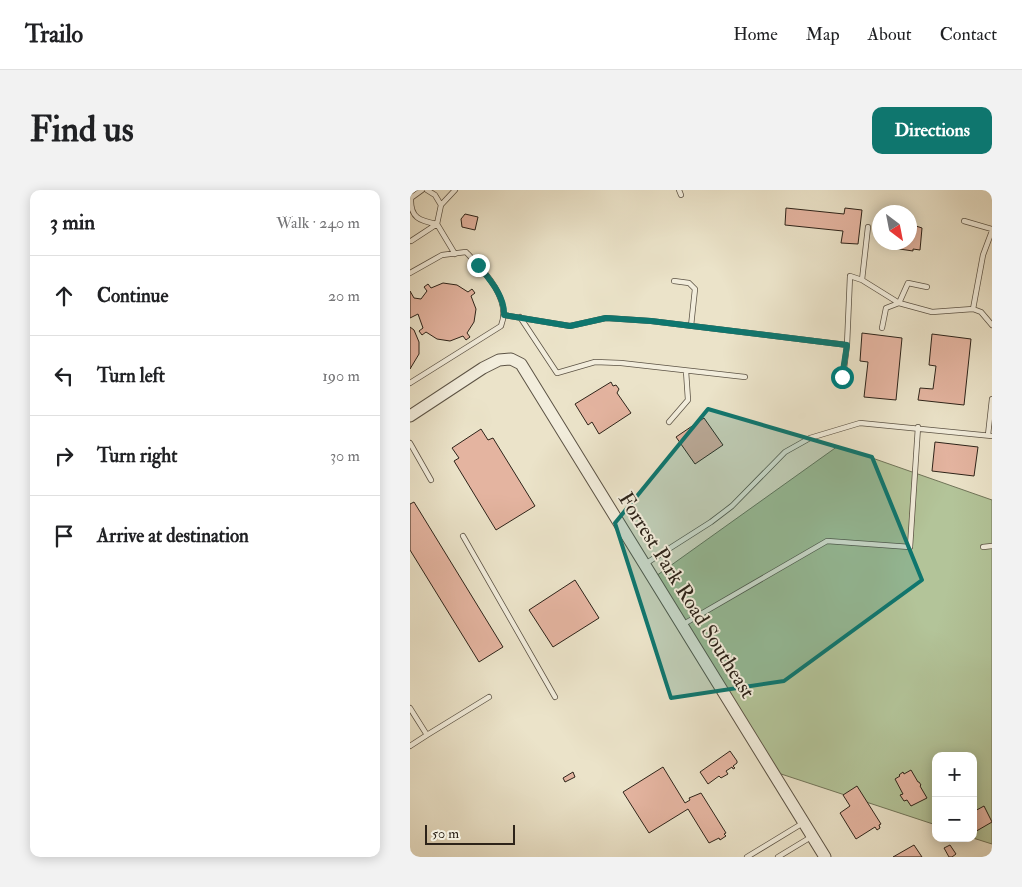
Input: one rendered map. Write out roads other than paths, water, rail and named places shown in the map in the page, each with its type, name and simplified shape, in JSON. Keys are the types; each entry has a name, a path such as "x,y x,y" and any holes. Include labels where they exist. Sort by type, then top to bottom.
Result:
{"street":[{"name":"Forrest Park Road Southeast","path":"410,416 483,368 499,360 511,359 521,364 530,375 825,857"}],"lane":[{"path":"422,190 410,198 410,207 416,218 437,224"},
{"path":"427,190 435,195 441,205"},
{"path":"455,190 441,205 437,224 455,254"},
{"path":"964,221 992,230 983,255 973,309"},
{"path":"411,241 437,224"},
{"path":"862,280 868,227"},
{"path":"410,273 442,255 466,252 478,265 500,297 504,308 501,326 410,383"},
{"path":"842,377 847,345 850,276 862,280 899,302 932,312 973,309 981,312 992,325"},
{"path":"674,281 689,283 695,289 691,326"},
{"path":"882,328 886,308 899,302 908,283 927,287"},
{"path":"504,315 570,326 606,318 651,321 847,345"},
{"path":"520,317 557,374 596,362 621,363 745,378"},
{"path":"669,422 688,400 686,371"},
{"path":"645,564 711,522 732,506 785,452 810,438 860,423 990,435 992,399"},
{"path":"682,624 827,541 910,547 918,427"},
{"path":"410,443 431,480"},
{"path":"463,536 555,697"},
{"path":"983,547 992,546"},
{"path":"410,746 489,697"},
{"path":"410,708 427,735"},
{"path":"747,857 804,822"},
{"path":"778,857 812,836"}]}
